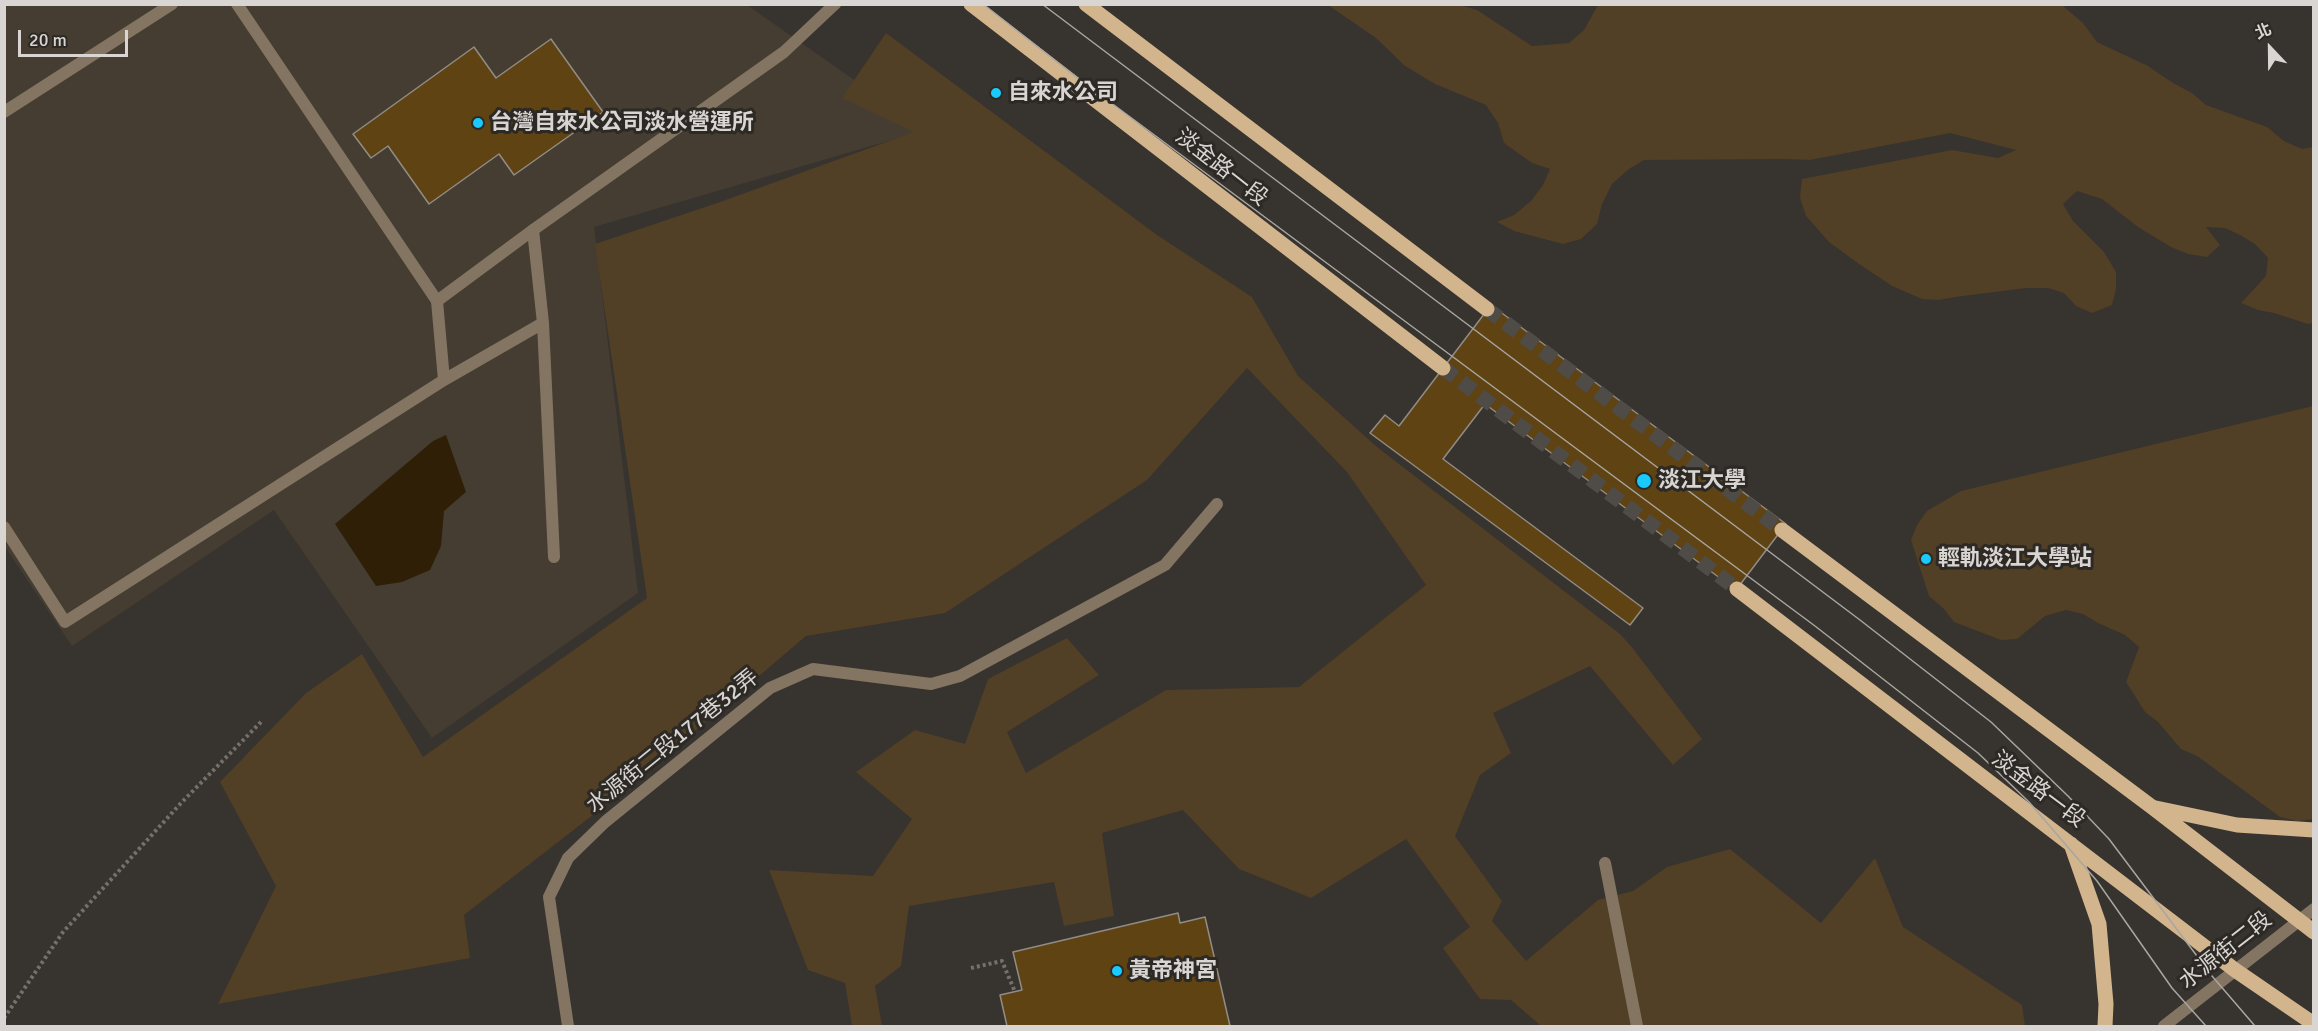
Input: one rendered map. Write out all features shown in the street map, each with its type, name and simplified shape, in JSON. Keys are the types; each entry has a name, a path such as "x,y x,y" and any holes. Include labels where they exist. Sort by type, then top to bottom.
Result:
{"main road":[{"name":"淡金路一段","path":"971,4 1443,368"},
{"path":"1086,4 1487,309"},
{"path":"1782,530 2152,807 2313,932"},
{"name":"淡金路一段","path":"1737,589 2235,970 2313,1024"},
{"path":"2152,807 2237,825 2313,830"},
{"path":"2071,844 2099,924 2106,1004 2105,1026"}],"street":[{"path":"4,112 172,4"},
{"path":"237,4 437,301 444,380"},
{"path":"437,301 784,52 835,4"},
{"path":"533,230 543,323 554,557"},
{"path":"4,527 66,622 444,380 543,323"},
{"name":"水源街二段177巷32弄","path":"568,1026 549,897 568,858 605,822 770,688 813,669 931,684 960,676 1165,565 1216,504"},
{"path":"1605,863 1637,1026"},
{"name":"水源街二段","path":"2164,1026 2313,909"}],"path":[{"path":"4,1018 63,932 182,802 261,722"},
{"path":"971,968 1002,961 1015,992"}],"shaded area":[{"path":"4,5 747,5 926,130 594,227 638,593 432,738 274,510 72,646 5,547"},
{"path":"1328,5 1460,5 1477,10 1532,46 1569,43 1584,30 1598,5 2062,5 2083,23 2097,42 2148,66 2192,93 2206,105 2267,127 2284,141 2302,149 2313,147 2313,323 2308,324 2241,303 2266,276 2268,258 2255,244 2240,235 2225,228 2206,227 2220,245 2207,257 2188,254 2171,247 2138,227 2102,199 2077,191 2063,204 2073,221 2104,252 2116,272 2116,289 2112,305 2092,313 2076,306 2064,293 2048,288 2026,288 1939,300 1922,299 1892,286 1859,264 1829,242 1806,216 1800,198 1802,179 1952,150 1998,158 2016,150 1950,133 1810,160 1644,160 1612,184 1602,204 1597,224 1581,239 1563,244 1514,231 1497,222 1514,215 1531,201 1543,185 1550,169 1532,163 1504,143 1498,123 1486,105 1435,84 1405,66 1376,38"},
{"path":"886,33 1157,235 1252,297 1298,376 1377,447 1620,634 1702,739 1673,765 1590,666 1493,713 1511,753 1480,775 1455,836 1502,901 1492,921 1526,961 1598,900 1633,891 1667,867 1730,849 1821,923 1875,858 1903,927 2022,1005 2025,1026 1541,1026 1511,1000 1480,999 1443,948 1470,927 1406,839 1311,898 1239,869 1183,810 1102,833 1114,916 1064,926 1054,882 909,906 901,966 875,986 882,1026 852,1026 845,983 808,970 769,870 873,876 912,819 856,772 915,730 965,744 988,679 1067,638 1099,675 1007,732 1026,773 1166,690 1299,687 1426,585 1347,472 1247,368 1147,480 945,613 806,636 629,787 464,915 470,958 218,1004 276,886 220,782 306,693 362,654 423,757 647,598 595,244 914,132 842,98"},
{"path":"2313,406 2313,819 2297,821 2280,817 2197,756 2181,749 2158,722 2145,712 2126,682 2139,647 2125,635 2083,614 2066,610 2045,616 2017,639 2001,640 1954,622 1929,596 1911,540 1917,525 1927,511 1961,491"},
{"path":"446,435 466,492 444,511 441,546 430,570 402,582 376,586 335,524 433,441"}],"building":[{"name":"台灣自來水公司淡水營運所","path":"551,39 603,112 514,175 499,154 429,204 388,146 371,158 353,134 474,47 496,78"},
{"path":"1491,305 1786,524 1736,590 1485,404 1443,459 1643,608 1630,625 1370,433 1385,415 1399,426"},
{"name":"黃帝神宮","path":"1178,913 1180,923 1205,917 1230,1026 1007,1026 1000,995 1022,990 1013,952"}],"tunnel":[{"path":"1487,309 1782,530"},
{"path":"1443,368 1737,589"}],"tram line":[{"path":"983,4 1075,76 1815,626 1978,753 2029,802 2097,881 2172,988 2206,1026"},
{"path":"1042,4 1860,620 1991,722 2109,839 2212,976 2255,1026"}],"place":[{"name":"自來水公司","path":"996,93"},
{"name":"台灣自來水公司淡水營運所","path":"478,123"},
{"name":"淡江大學","path":"1644,481"},
{"name":"輕軌淡江大學站","path":"1926,559"},
{"name":"黃帝神宮","path":"1117,971"}]}
